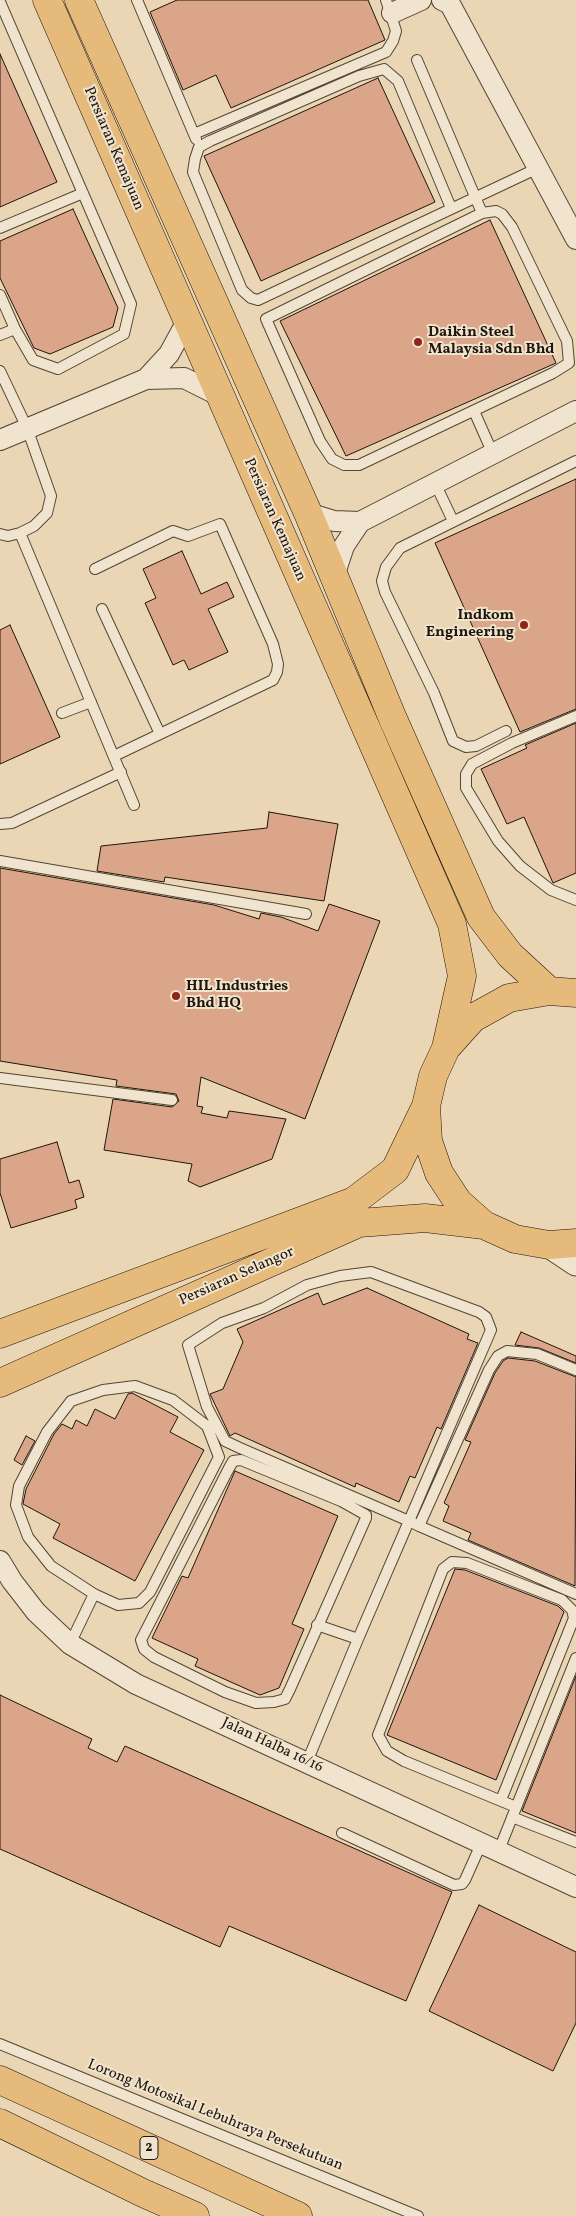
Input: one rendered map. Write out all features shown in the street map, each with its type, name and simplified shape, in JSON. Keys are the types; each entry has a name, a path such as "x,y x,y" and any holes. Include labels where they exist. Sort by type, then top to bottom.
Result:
{"main road":[{"name":"Persiaran Kemajuan","path":"47,0 452,924 462,976 446,1048"},
{"name":"Persiaran Kemajuan","path":"79,0 308,513 393,719 481,917 510,955 549,991"},
{"path":"78,69 90,72 96,70 103,56"},
{"path":"102,122 104,114 113,107 127,110"},
{"path":"576,994 549,991 509,998 473,1018 446,1048 432,1076 426,1106 428,1141 438,1173 458,1202 484,1225 515,1239 549,1245 576,1243"},
{"name":"Persiaran Selangor","path":"0,1334 354,1201 395,1170 426,1106"},
{"name":"Persiaran Selangor","path":"5,1384 358,1223 425,1218 484,1225"},
{"name":"2","path":"0,2080 298,2216"},
{"path":"0,2123 186,2216"},
{"path":"143,2194 195,2216"}],"street":[{"path":"389,6 421,0"},
{"path":"442,0 450,4 576,239"},
{"path":"146,379 169,354 187,321"},
{"path":"0,440 146,379 184,378 220,396"},
{"path":"308,513 334,521 360,522 576,412"},
{"path":"334,576 344,546 360,522"},
{"path":"549,1245 576,1263"},
{"name":"Jalan Halba 16/16","path":"0,1561 12,1581 36,1612 70,1644 136,1684 491,1846 576,1887"}],"lane":[{"path":"137,0 199,147 193,172 242,290 251,298 258,300 538,168"},
{"path":"0,2 132,304 124,334 58,369 33,360 15,329 0,295"},
{"path":"194,134 386,52 393,41 396,31 389,6"},
{"path":"416,60 482,213"},
{"path":"199,147 360,76 384,69 398,80 451,208"},
{"path":"0,228 83,193"},
{"path":"496,211 502,214 512,227 567,342 570,358 566,365 553,373 474,412 359,466 344,465 332,459 320,441 266,319 482,213 496,211"},
{"path":"0,335 15,329"},
{"path":"0,371 4,388 27,428 51,496 47,513 34,526 20,533 8,536 0,534"},
{"path":"474,412 492,454"},
{"path":"506,731 476,746 466,747 453,741 434,693 382,581 386,567 400,548 576,461"},
{"path":"435,484 453,521"},
{"path":"95,569 173,531 188,536 220,524 273,644 278,664 278,672 273,680 114,756"},
{"path":"20,533 134,805"},
{"path":"102,609 160,734"},
{"path":"62,713 91,702"},
{"path":"576,716 472,764 466,774 466,788 498,841 520,866 551,890 576,900"},
{"path":"0,824 12,823 121,772"},
{"path":"0,861 306,914"},
{"path":"0,1078 172,1100"},
{"path":"307,1762 358,1639 409,1521 491,1330 486,1317 460,1305 370,1272 340,1276 307,1285 264,1308 222,1323 188,1345 206,1407 225,1441 409,1521 419,1526 576,1594"},
{"path":"419,1526 489,1370 498,1356 507,1351 537,1354 576,1370"},
{"path":"135,1386 173,1400 207,1426 219,1457 150,1592 139,1603 118,1605 94,1594 52,1566 28,1537 16,1504 19,1486 47,1432 71,1402 103,1390 135,1386"},
{"path":"242,1460 340,1501 366,1515 366,1520 317,1625 285,1699 274,1702 256,1703 225,1692 154,1657 144,1649 140,1640 144,1631 234,1461 242,1460"},
{"path":"501,1800 574,1618 572,1610 562,1600 466,1563 452,1562 443,1570 378,1735 387,1751 404,1761 516,1807"},
{"path":"70,1644 94,1594"},
{"path":"317,1625 358,1639"},
{"path":"342,1833 454,1885 462,1884 512,1818 576,1658"},
{"path":"512,1818 576,1842"},
{"name":"Lorong Motosikal Lebuhraya Persekutuan","path":"0,2044 418,2216"}],"building":[{"path":"177,0 368,0 385,40 231,108 216,75 183,90 150,12"},
{"path":"0,54 57,182 0,207"},
{"path":"378,78 435,202 261,281 204,156"},
{"path":"73,209 118,308 113,327 50,354 34,348 0,278 0,241"},
{"name":"Daikin Steel Malaysia Sdn Bhd","path":"490,220 556,363 346,456 280,321"},
{"name":"Indkom Engineering","path":"576,479 576,709 520,732 435,543"},
{"path":"182,551 201,594 227,582 234,597 208,609 228,652 189,670 184,660 173,665 145,603 156,598 143,569"},
{"path":"10,625 60,737 0,764 0,630"},
{"path":"576,723 576,873 553,883 524,817 507,824 481,769 527,748 525,745"},
{"path":"269,812 338,824 324,901 165,877 164,882 97,871 101,846 267,828"},
{"name":"HIL Industries Bhd HQ","path":"0,868 214,905 259,919 261,913 281,917 318,931 329,904 380,921 305,1119 201,1077 197,1106 203,1107 201,1113 227,1118 229,1111 286,1119 272,1159 200,1187 188,1181 192,1164 104,1150 113,1099 172,1107 179,1101 176,1094 116,1086 117,1080 0,1061"},
{"path":"57,1142 69,1183 79,1180 84,1197 75,1200 77,1208 11,1228 0,1193 0,1159"},
{"path":"367,1288 469,1334 467,1339 478,1343 441,1429 437,1427 415,1478 410,1476 399,1502 356,1483 355,1487 235,1433 230,1436 210,1394 223,1389 243,1342 237,1329 318,1293 323,1305"},
{"path":"521,1332 576,1356 576,1363 539,1348 515,1345"},
{"path":"508,1358 535,1361 576,1377 575,1586 468,1540 471,1533 443,1521 449,1506 444,1503 471,1442 465,1440 495,1373 503,1361"},
{"path":"132,1393 178,1417 170,1432 204,1450 135,1581 53,1538 60,1524 23,1504 26,1489 54,1434 62,1424 72,1429 76,1420 87,1426 95,1409 115,1419 128,1394"},
{"path":"26,1436 35,1441 22,1465 14,1460"},
{"path":"235,1471 338,1516 292,1624 304,1629 279,1688 260,1695 195,1666 198,1659 152,1638 182,1576 188,1578"},
{"path":"455,1569 465,1570 558,1606 564,1612 496,1780 387,1735"},
{"path":"576,1676 576,1833 522,1811"},
{"path":"0,1695 92,1739 88,1748 117,1762 125,1746 452,1892 406,2001 229,1926 220,1947 0,1849"},
{"path":"479,1905 576,1952 576,2023 553,2071 429,2011"}],"place":[{"name":"Daikin Steel Malaysia Sdn Bhd","path":"418,342"},
{"name":"Indkom Engineering","path":"524,625"},
{"name":"HIL Industries Bhd HQ","path":"176,996"}]}
